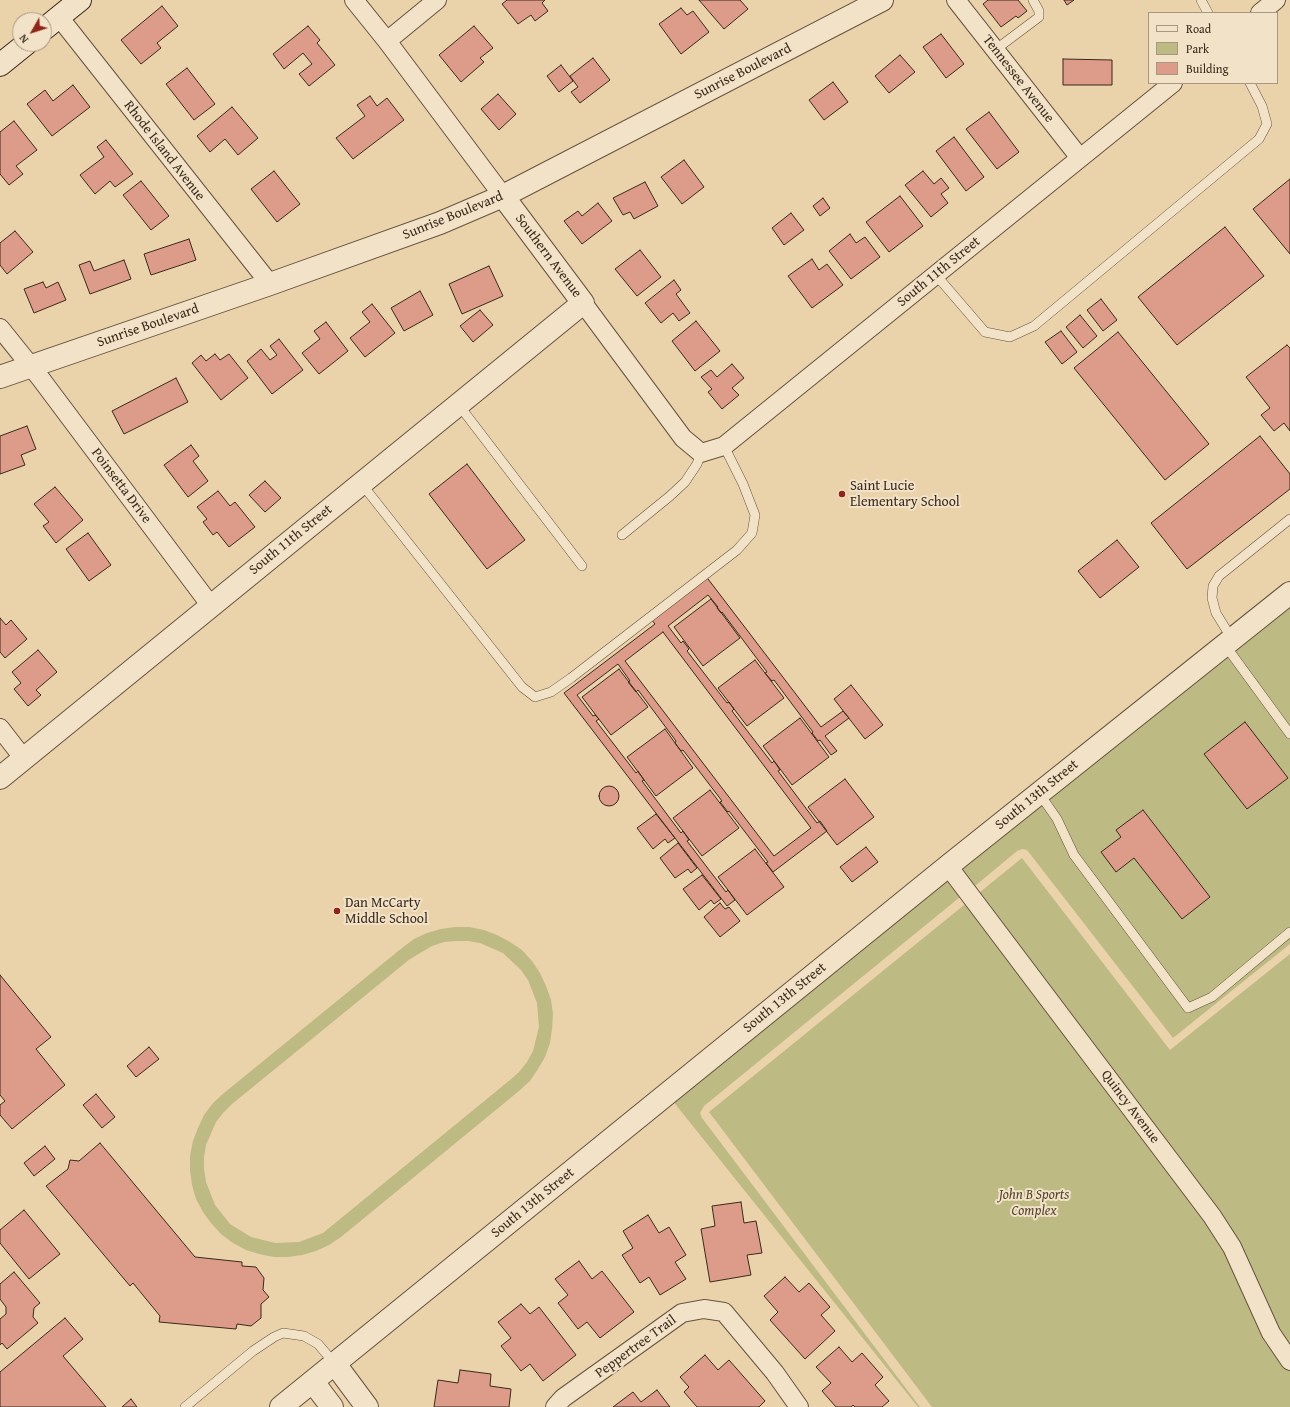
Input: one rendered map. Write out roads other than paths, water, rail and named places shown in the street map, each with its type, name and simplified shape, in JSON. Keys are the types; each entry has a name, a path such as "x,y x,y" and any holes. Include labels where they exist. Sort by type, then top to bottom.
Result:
{"street":[{"path":"52,23 80,0"},
{"name":"Southern Avenue","path":"354,0 387,41 504,196 683,438 701,453"},
{"path":"387,41 437,0"},
{"name":"Sunrise Boulevard","path":"0,377 440,224 504,196 882,0"},
{"name":"Tennessee Avenue","path":"956,0 1080,158"},
{"path":"1261,12 1276,0"},
{"name":"Rhode Island Avenue","path":"52,23 270,284"},
{"path":"0,65 16,52"},
{"name":"South 11th Street","path":"701,453 724,446 1172,84"},
{"name":"South 11th Street","path":"0,778 583,303"},
{"path":"0,328 31,366"},
{"name":"Poinsetta Drive","path":"31,366 211,606"},
{"name":"South 13th Street","path":"282,1407 948,866 1290,592"},
{"path":"0,728 24,759"},
{"name":"Quincy Avenue","path":"948,866 1212,1216 1232,1247 1271,1333 1290,1361"},
{"name":"Peppertree Trail","path":"555,1407 563,1398 682,1314 704,1309 724,1312 775,1373 799,1407"},
{"path":"335,1364 368,1407"},
{"path":"313,1382 332,1407"}],"lane":[{"path":"995,50 1039,17 1039,11 1033,0"},
{"path":"1201,0 1207,12"},
{"path":"936,274 985,332 1010,336 1034,326 1259,139 1267,124 1262,106 1251,84"},
{"path":"458,404 582,566"},
{"path":"361,483 522,687 535,697 551,692 571,678 737,550 752,533 755,515 743,484 724,446"},
{"path":"622,535 670,496 684,482 697,464 701,453"},
{"path":"1290,519 1219,576 1214,586 1212,598 1216,613 1228,642 1278,720 1290,734"},
{"path":"1039,793 1057,819 1074,855 1188,1008 1212,997 1290,932"},
{"path":"185,1407 253,1351 274,1337 283,1333 304,1336 318,1344 335,1364"}],"place":[{"name":"Saint Lucie Elementary School","path":"842,494"},
{"name":"Dan McCarty Middle School","path":"337,911"}],"park label":[{"name":"John B Sports Complex","path":"1034,1204"}]}
